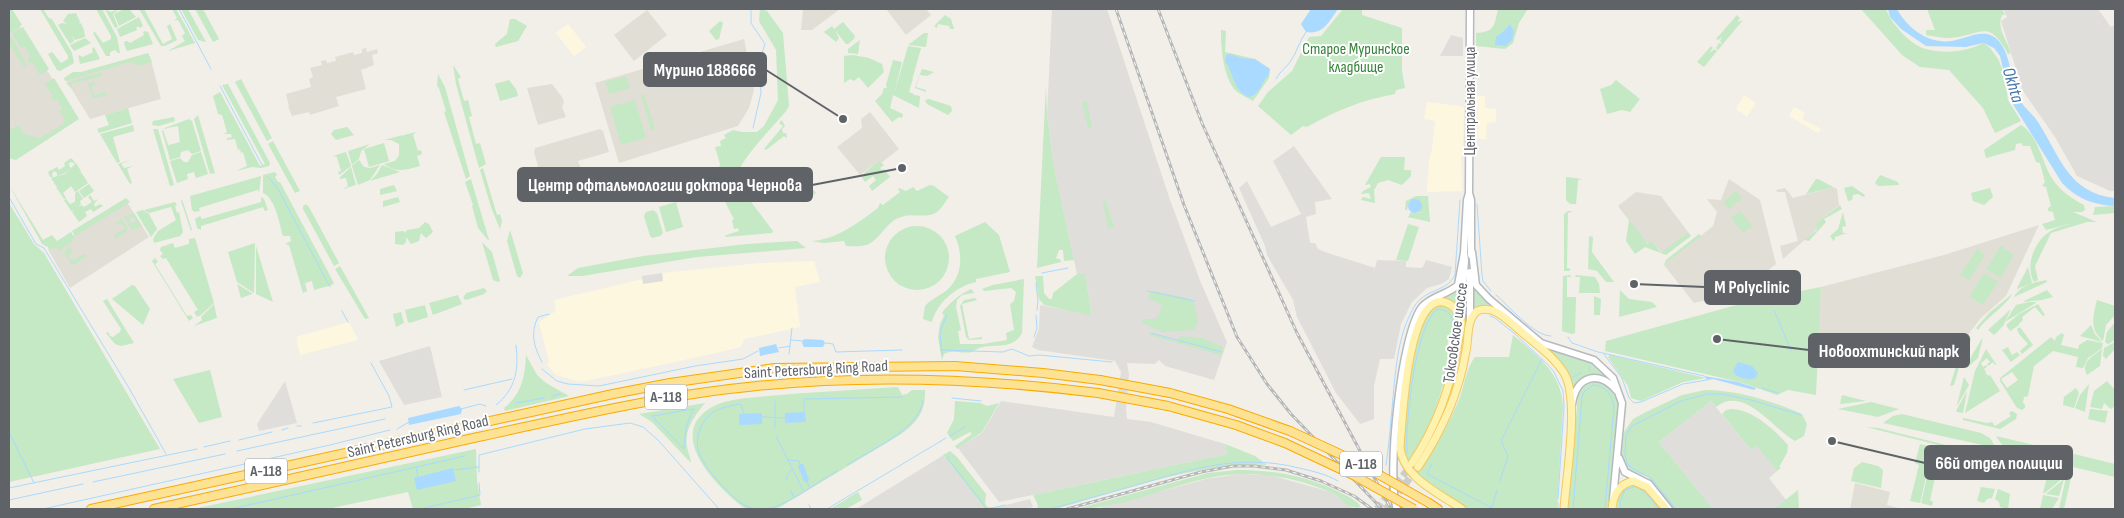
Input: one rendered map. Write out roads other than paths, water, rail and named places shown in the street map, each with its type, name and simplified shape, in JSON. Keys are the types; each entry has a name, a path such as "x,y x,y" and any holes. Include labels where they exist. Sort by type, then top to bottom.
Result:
{"highway":[{"name":"Saint Petersburg Ring Road","path":"91,509 670,383 775,368 895,366 955,366 1034,372 1100,380 1170,393 1228,409 1290,431 1355,461 1438,509"},
{"name":"Saint Petersburg Ring Road","path":"154,509 672,396 774,384 897,378 1040,386 1098,393 1168,406 1236,425 1285,443 1355,476 1414,509"}],"main road":[{"name":"Центральная улица","path":"1470,9 1469,193 1471,200 1472,252"},
{"name":"Центральная улица","path":"1464,253 1466,200 1469,193"},
{"name":"Токсовское шоссе","path":"1464,253 1466,260 1461,321 1454,366 1448,391 1433,429 1415,465 1439,433 1456,394 1465,356 1470,321 1472,252"},
{"path":"1472,252 1474,280 1483,294 1541,342 1577,353 1600,364 1613,378 1622,403 1612,509"},
{"path":"1397,509 1393,493 1392,472 1402,369 1406,349 1422,307 1458,285 1464,253"},
{"path":"1461,321 1454,307 1448,303 1438,302 1431,305 1424,312 1407,369 1400,447 1401,456 1411,474 1462,509"},
{"path":"1470,321 1477,311 1484,309 1494,311 1542,350 1565,375 1570,391 1571,411 1564,509"},
{"path":"1571,411 1576,390 1591,378 1603,379 1609,382 1619,394"},
{"path":"1618,455 1625,472 1649,484 1668,509"},
{"path":"1613,499 1621,486 1627,482 1639,482 1651,490 1668,509"}],"water":[{"path":"1311,9 1338,9 1322,29 1306,32 1301,24"},
{"name":"Okhta","path":"1888,9 1897,9 1913,29 1935,40 1952,41 1978,34 1990,35 1996,38 2005,50 2014,85 2021,101 2038,122 2067,171 2086,189 2099,195 2115,198 2115,206 2086,200 2062,183 2011,101 2000,56 1994,48 1983,43 1966,47 1926,46 1901,29 1890,17"},
{"path":"1510,24 1514,31 1512,40 1505,46 1495,45 1496,37"},
{"path":"1230,54 1241,58 1255,59 1270,69 1259,90 1249,97 1240,91 1225,61 1226,55"},
{"path":"1412,199 1418,199 1422,206 1418,213 1412,213 1408,209 1408,203"},
{"path":"804,339 823,340 825,343 823,347 804,347 802,343"},
{"path":"776,344 779,352 760,356 759,348"},
{"path":"1738,362 1752,366 1758,373 1756,378 1750,379 1737,376 1733,371"},
{"path":"1704,376 1738,382 1756,388 1754,390 1713,379 1707,380"},
{"path":"459,406 462,409 461,414 409,425 408,418"},
{"path":"805,412 806,422 785,423 785,413"},
{"path":"762,413 762,424 739,425 739,414"},
{"path":"803,464 809,480 807,482 804,482 798,466"},
{"path":"453,468 456,481 417,490 414,478"}],"waterway":[{"path":"179,9 211,69"},
{"path":"751,9 751,23 765,44 759,63 761,93 753,128"},
{"path":"1276,79 1292,58 1306,32"},
{"path":"220,86 262,165"},
{"path":"268,177 278,189 330,287"},
{"path":"9,197 36,244 44,248 129,388 166,454"},
{"path":"1386,465 1399,347 1414,307 1424,297 1446,285 1455,275 1460,200"},
{"path":"1477,204 1482,275 1483,281 1491,291"},
{"path":"1042,273 1068,268"},
{"path":"1036,283 1037,310"},
{"path":"1147,291 1195,301"},
{"path":"1496,295 1530,326 1544,335 1551,336"},
{"path":"1407,452 1413,376 1423,334 1430,318 1438,309 1448,312 1453,322"},
{"path":"1774,310 1791,351"},
{"path":"342,311 348,322"},
{"path":"542,362 535,345 534,329 538,317 549,314"},
{"path":"942,354 940,332 947,314"},
{"path":"1034,337 1037,328 1036,315"},
{"path":"1490,316 1515,334 1548,365 1554,372 1563,391 1564,406 1558,499"},
{"path":"789,354 792,328"},
{"path":"1151,333 1222,352"},
{"path":"1568,337 1572,343 1598,352 1704,376"},
{"path":"1809,358 1850,346 1887,340 1888,337"},
{"path":"791,340 803,341"},
{"path":"825,343 833,344 836,352 902,350"},
{"path":"496,405 508,392 515,378 517,362 516,345"},
{"path":"779,348 790,346"},
{"path":"941,350 1003,352 1012,349 1029,356 1039,355 1112,362"},
{"path":"542,369 557,381 568,384 599,386 695,366 743,359 758,351"},
{"path":"1604,354 1622,378 1629,398 1634,403 1641,402 1683,384 1707,380"},
{"path":"1500,481 1508,456 1501,441 1542,359"},
{"path":"313,423 392,407 389,396 371,363"},
{"path":"1589,371 1590,366"},
{"path":"1573,377 1581,373"},
{"path":"464,390 512,379"},
{"path":"1573,509 1582,397 1584,392 1593,385 1597,385 1607,391 1614,406 1605,509"},
{"path":"1762,388 1778,393"},
{"path":"552,396 560,394"},
{"path":"1676,509 1651,478 1633,469 1627,463 1625,455 1626,435 1632,426 1681,401 1707,394 1722,394 1751,400 1801,415"},
{"path":"804,412 804,399 902,397"},
{"path":"516,403 544,398"},
{"path":"952,398 981,401"},
{"path":"847,465 903,430 920,411 923,401"},
{"path":"775,402 775,428"},
{"path":"461,409 480,404 486,406"},
{"path":"744,414 739,404 722,408 712,413 701,426 697,443 700,456 710,471 724,488 744,505 760,509 777,506 794,498 837,471"},
{"path":"653,416 693,409"},
{"path":"652,416 684,449 686,428 694,409"},
{"path":"762,417 785,418"},
{"path":"237,451 385,419"},
{"path":"397,429 409,422"},
{"path":"479,472 479,455 585,429 630,423 643,427 658,440 719,509"},
{"path":"950,436 965,427"},
{"path":"282,430 288,428"},
{"path":"43,509 390,430"},
{"path":"9,432 34,483"},
{"path":"239,440 272,432"},
{"path":"776,436 803,490"},
{"path":"827,509 946,438"},
{"path":"204,447 230,441"},
{"path":"9,488 197,449"},
{"path":"93,482 225,454"},
{"path":"231,509 465,456"},
{"path":"948,456 948,459 987,509 1005,505"},
{"path":"788,460 799,461 800,464"},
{"path":"1050,509 1188,471 1231,463 1276,464 1329,476 1338,481"},
{"path":"1432,464 1427,474 1494,509"},
{"path":"454,470 479,467"},
{"path":"416,468 418,477"},
{"path":"787,480 786,478 791,470"},
{"path":"807,482 809,487"},
{"path":"420,509 480,495 479,483"},
{"path":"9,500 83,484"},
{"path":"1620,509 1620,501 1625,490 1636,486 1646,493 1659,509"},
{"path":"791,490 793,496"},
{"path":"1492,507 1497,490"},
{"path":"1558,503 1558,509"},
{"path":"809,505 811,509"}],"tunnel":[{"path":"1377,509 1412,464"},
{"path":"1386,509 1416,470"}],"railway":[{"path":"1116,9 1184,205 1237,337 1267,384 1291,414 1382,509"},
{"path":"1158,9 1202,123 1297,333 1391,509"},
{"path":"1067,509 1201,472 1233,466 1254,466 1286,470 1321,481 1354,496 1372,509"}],"place":[{"name":"Мурино 188666","path":"843,119"},
{"name":"Центр офтальмологии доктора Чернова","path":"902,168"},
{"name":"M Polyclinic","path":"1634,284"},
{"name":"Новоохтинский парк","path":"1717,339"},
{"name":"66й отдел полиции","path":"1832,441"}],"park label":[{"name":"Старое Муринское кладбище","path":"1356,58"}]}
